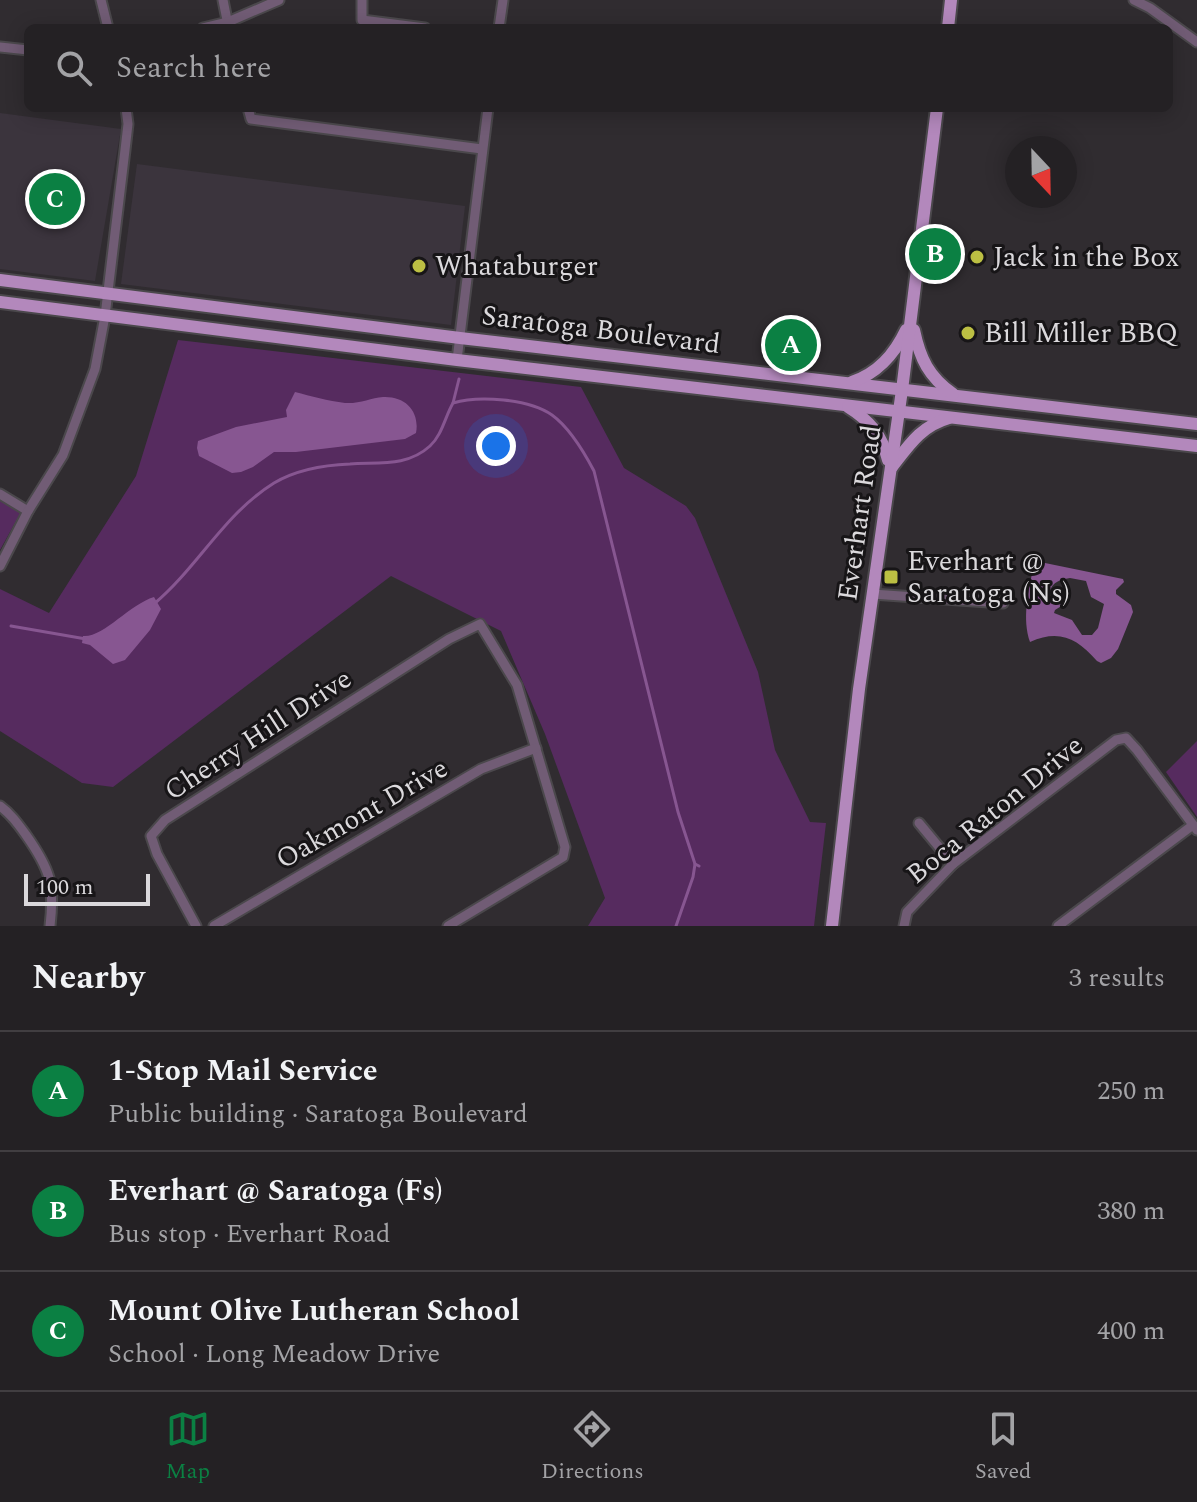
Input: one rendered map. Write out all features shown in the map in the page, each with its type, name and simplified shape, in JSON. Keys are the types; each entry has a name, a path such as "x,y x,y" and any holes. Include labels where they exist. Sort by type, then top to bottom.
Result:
{"main road":[{"path":"948,24 951,0"},
{"name":"Everhart Road","path":"832,926 872,594 902,390 937,112"},
{"name":"Saratoga Boulevard","path":"0,280 460,338 1197,424"},
{"name":"Saratoga Boulevard","path":"0,302 457,360 1197,446"},
{"path":"849,383 883,365 906,333 912,312"},
{"path":"912,312 923,364 933,378 955,396"},
{"path":"845,405 862,415 875,429 884,444 890,469"},
{"path":"890,469 918,433 953,417"}],"street":[{"path":"101,0 107,24"},
{"path":"223,0 228,24"},
{"path":"230,24 279,0"},
{"path":"362,0 362,20 394,24"},
{"path":"500,24 503,0"},
{"path":"1134,0 1172,24"},
{"path":"1173,25 1197,42"},
{"path":"0,47 24,50"},
{"path":"0,566 28,511 63,455 95,369 105,316 128,124 126,112"},
{"path":"249,112 251,119 482,149"},
{"path":"457,360 487,112"},
{"path":"0,494 28,511"},
{"path":"872,594 1003,603"},
{"name":"Cherry Hill Drive","path":"196,926 157,854 151,836 165,820 449,639 480,624 517,685 536,748"},
{"name":"Boca Raton Drive","path":"904,926 907,912 953,864 1116,740 1126,738 1195,828"},
{"path":"448,926 563,857 565,847 536,748"},
{"name":"Oakmont Drive","path":"214,926 481,769 536,748"},
{"path":"0,806 9,813 46,864 53,902 50,926"},
{"path":"919,823 953,864"},
{"path":"1058,926 1195,828"}],"shaded area":[{"path":"0,113 121,129 95,281 0,269"},
{"path":"137,164 465,206 451,325 121,284"},
{"path":"178,340 581,387 624,468 686,506 695,518 758,672 775,750 810,822 826,823 814,926 588,926 605,898 545,734 501,631 391,576 113,787 82,783 0,731 0,589 49,613 136,476"},
{"path":"295,392 345,403 383,397 398,399 413,412 416,433 405,439 274,452 253,467 232,473 199,456 198,441 236,427 287,417 286,410"},
{"path":"0,500 21,512 0,550"},
{"path":"1045,563 1123,579 1116,594 1131,605 1133,612 1118,649 1111,658 1101,663 1075,641 1059,636 1030,642 1026,615 1033,569","holes":["1070,578 1086,581 1091,597 1104,604 1098,628 1092,635 1082,635 1072,620 1054,613 1063,605 1060,599 1054,603 1049,601 1051,588 1056,582"]},
{"path":"154,597 161,609 150,630 125,660 113,664 90,645 82,643 83,636 99,632"},
{"path":"1197,741 1197,817 1166,772"}],"waterway":[{"path":"453,403 459,379"},
{"path":"154,604 240,510 283,478 320,467 392,462 412,457 434,442 453,403 476,399 504,400 542,410 559,420 571,433 594,471 678,812 695,864"},
{"path":"11,626 86,639"},
{"path":"676,926 695,864 699,866"}],"place":[{"name":"Mount Olive Lutheran School","path":"55,199"},
{"name":"Everhart @ Saratoga (Fs)","path":"935,254"},
{"name":"Jack in the Box","path":"977,257"},
{"name":"Whataburger","path":"419,266"},
{"name":"Bill Miller BBQ","path":"968,333"},
{"name":"1-Stop Mail Service","path":"791,345"},
{"name":"Everhart @ Saratoga (Ns)","path":"891,577"}]}
